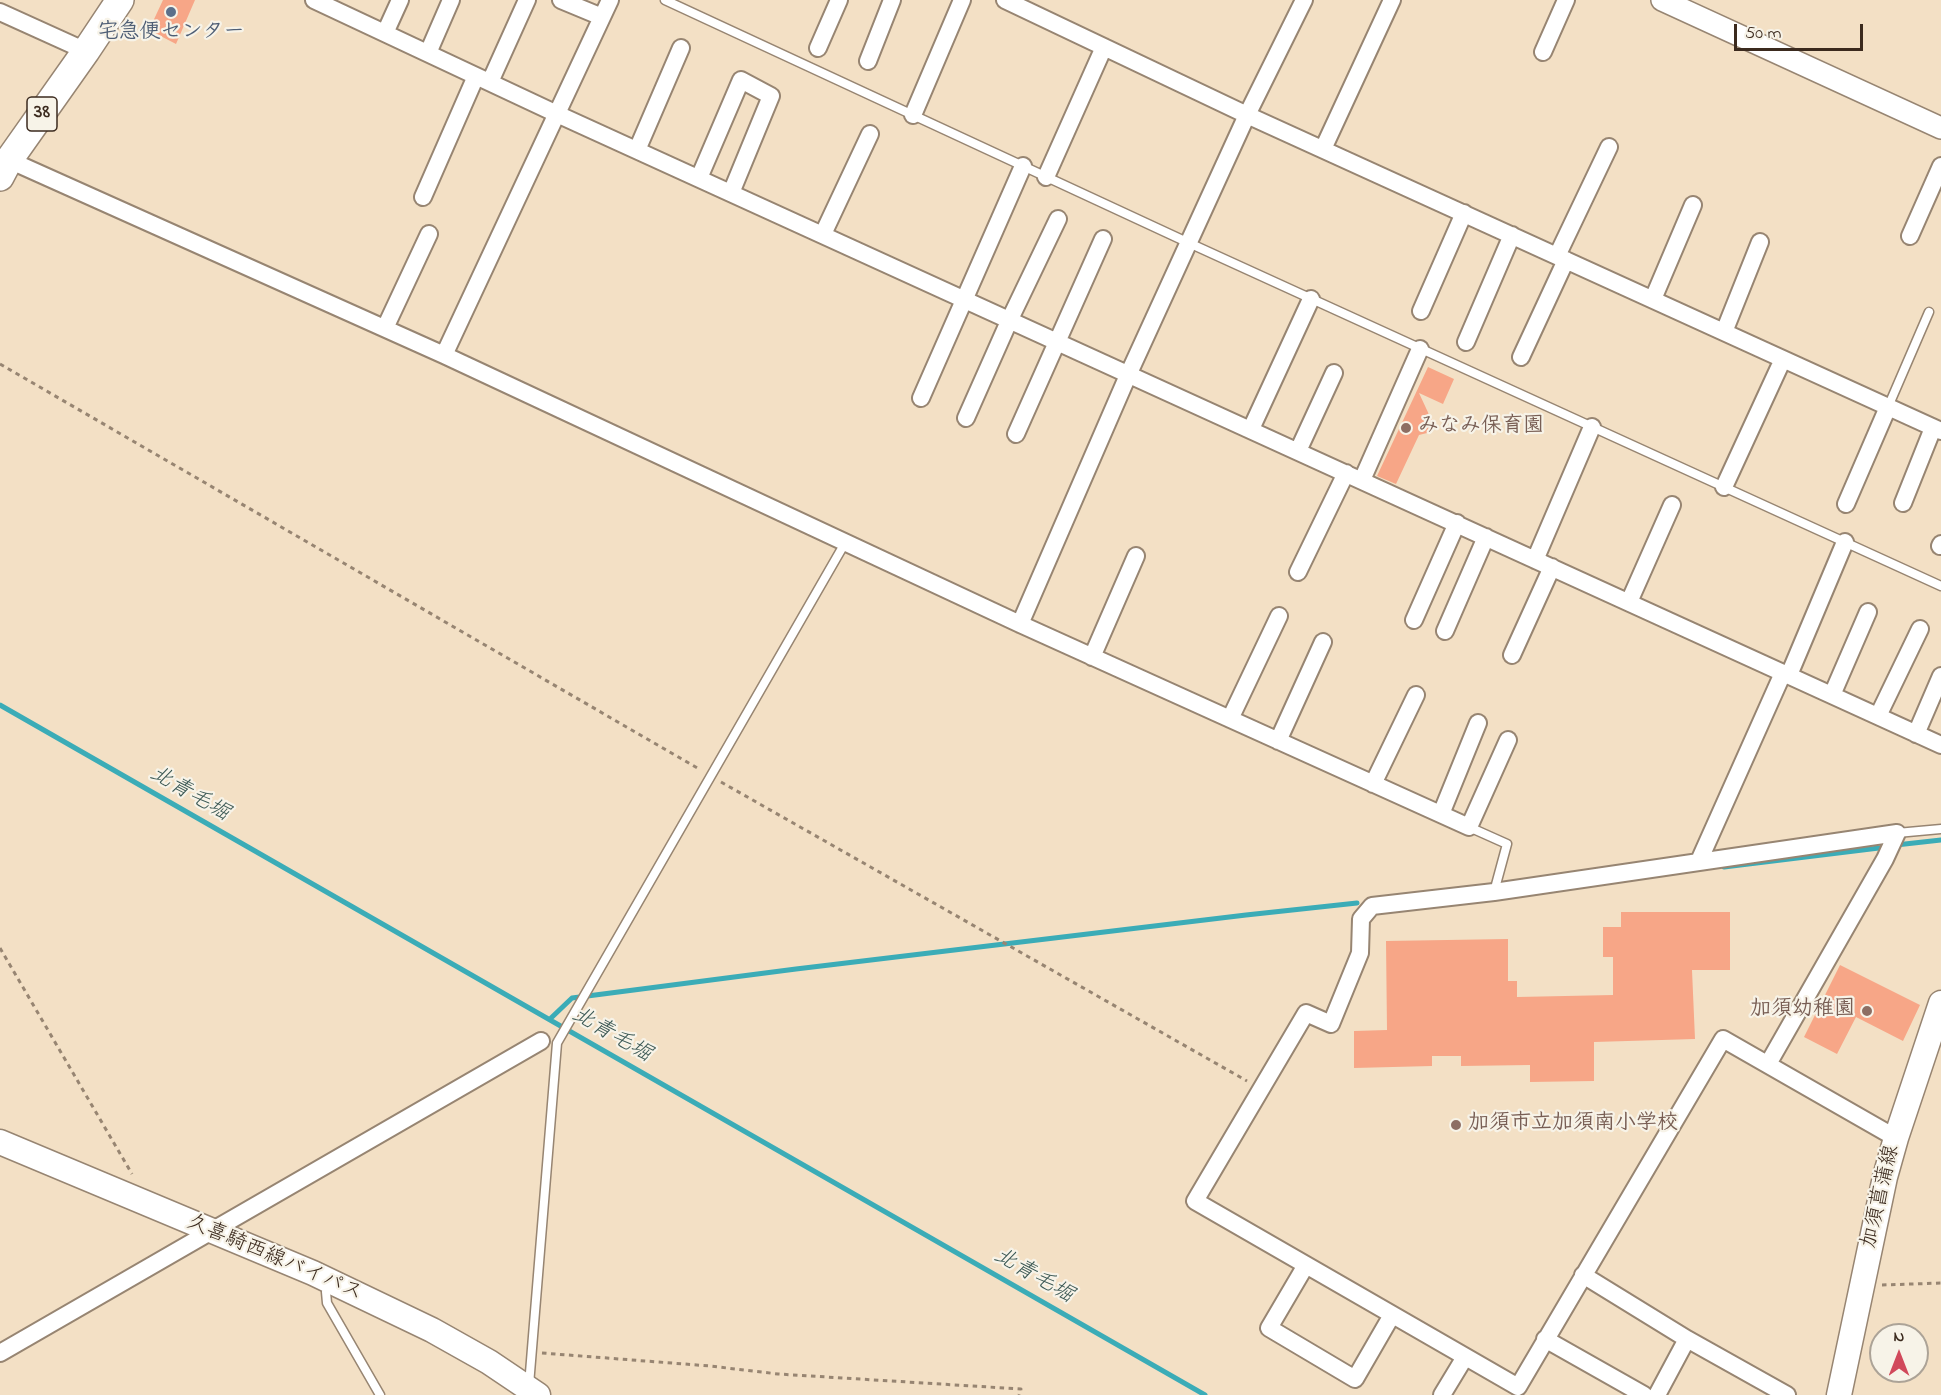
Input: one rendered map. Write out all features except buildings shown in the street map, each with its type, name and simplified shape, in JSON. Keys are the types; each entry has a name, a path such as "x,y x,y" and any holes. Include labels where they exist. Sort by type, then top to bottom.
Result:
{"main road":[{"name":"38","path":"5,169 120,0"},
{"name":"加須菖蒲線","path":"1839,1395 1896,1137 1941,1003"},
{"name":"久喜騎西線バイパス","path":"0,1142 330,1282 432,1330 489,1362 532,1393"}],"street":[{"path":"314,0 557,114 1941,745"},
{"path":"385,33 400,0"},
{"path":"428,53 451,0"},
{"path":"423,197 483,79 527,0"},
{"path":"561,0 602,17"},
{"path":"444,354 610,0"},
{"path":"818,48 839,0"},
{"path":"868,61 892,0"},
{"path":"913,115 962,0"},
{"path":"1007,0 1247,115 1937,429 1903,503"},
{"path":"1020,624 1129,374 1247,115 1304,0"},
{"path":"1323,149 1392,0"},
{"path":"1543,52 1566,0"},
{"path":"1662,0 1941,128"},
{"path":"0,12 86,51"},
{"path":"1046,177 1104,47"},
{"path":"637,150 681,48"},
{"path":"699,178 741,80 771,96 731,192"},
{"path":"823,234 870,134"},
{"path":"1521,357 1608,147"},
{"path":"921,398 1023,166"},
{"path":"1910,236 1941,166"},
{"path":"5,169 444,354 1020,624 1469,827 1508,740"},
{"path":"1653,299 1693,205"},
{"path":"1421,311 1464,213"},
{"path":"966,418 1058,219"},
{"path":"385,328 429,234"},
{"path":"1466,342 1512,235"},
{"path":"1016,434 1102,239"},
{"path":"1724,332 1760,242"},
{"path":"1251,429 1311,299"},
{"path":"1362,480 1420,349"},
{"path":"1724,487 1783,359"},
{"path":"1298,451 1334,373"},
{"path":"1846,504 1888,407"},
{"path":"1535,560 1592,427"},
{"path":"1298,572 1346,473"},
{"path":"1629,602 1672,505"},
{"path":"1414,620 1457,523"},
{"path":"1445,631 1486,537"},
{"path":"1699,861 1845,542"},
{"path":"1092,657 1136,556"},
{"path":"1512,655 1552,567"},
{"path":"1832,695 1868,612"},
{"path":"1230,720 1279,616"},
{"path":"1878,716 1920,629"},
{"path":"1278,741 1323,642"},
{"path":"1916,734 1941,676"},
{"path":"1373,784 1416,695"},
{"path":"1441,814 1478,723"},
{"path":"1896,1137 1723,1039 1518,1387 1195,1201 1306,1013 1331,1024 1360,953 1361,919 1372,906 1494,891 1897,833"},
{"path":"1768,1064 1885,859 1897,833"},
{"path":"0,1353 210,1231 553,1041"},
{"path":"1306,1265 1269,1328 1355,1379 1392,1315"},
{"path":"1583,1275 1687,1339 1787,1395"},
{"path":"1545,1339 1644,1395"},
{"path":"1658,1395 1687,1339"},
{"path":"1442,1395 1464,1357"}],"lane":[{"path":"665,0 1189,243 1941,586"},
{"path":"1888,407 1929,312"},
{"path":"532,1393 531,1352 553,1041 571,1018 845,543"},
{"path":"1469,827 1507,844 1494,891"},
{"path":"1897,833 1941,829"},
{"path":"330,1282 326,1292 327,1303 380,1395"}],"path":[{"path":"0,364 711,776 1260,1089"},
{"path":"0,948 133,1175 124,1194"},
{"path":"1863,1286 1941,1283"},
{"path":"531,1352 778,1374 1021,1389 1018,1395"}],"waterway":[{"name":"北青毛堀","path":"0,705 1205,1395"},
{"path":"1896,845 1941,840"},
{"path":"1724,867 1887,847"},
{"path":"550,1019 572,998 796,969 1357,903"}],"place":[{"name":"宅急便センター","path":"171,12"},
{"name":"みなみ保育園","path":"1406,428"},
{"name":"加須幼稚園","path":"1867,1011"},
{"name":"加須市立加須南小学校","path":"1456,1125"}]}
